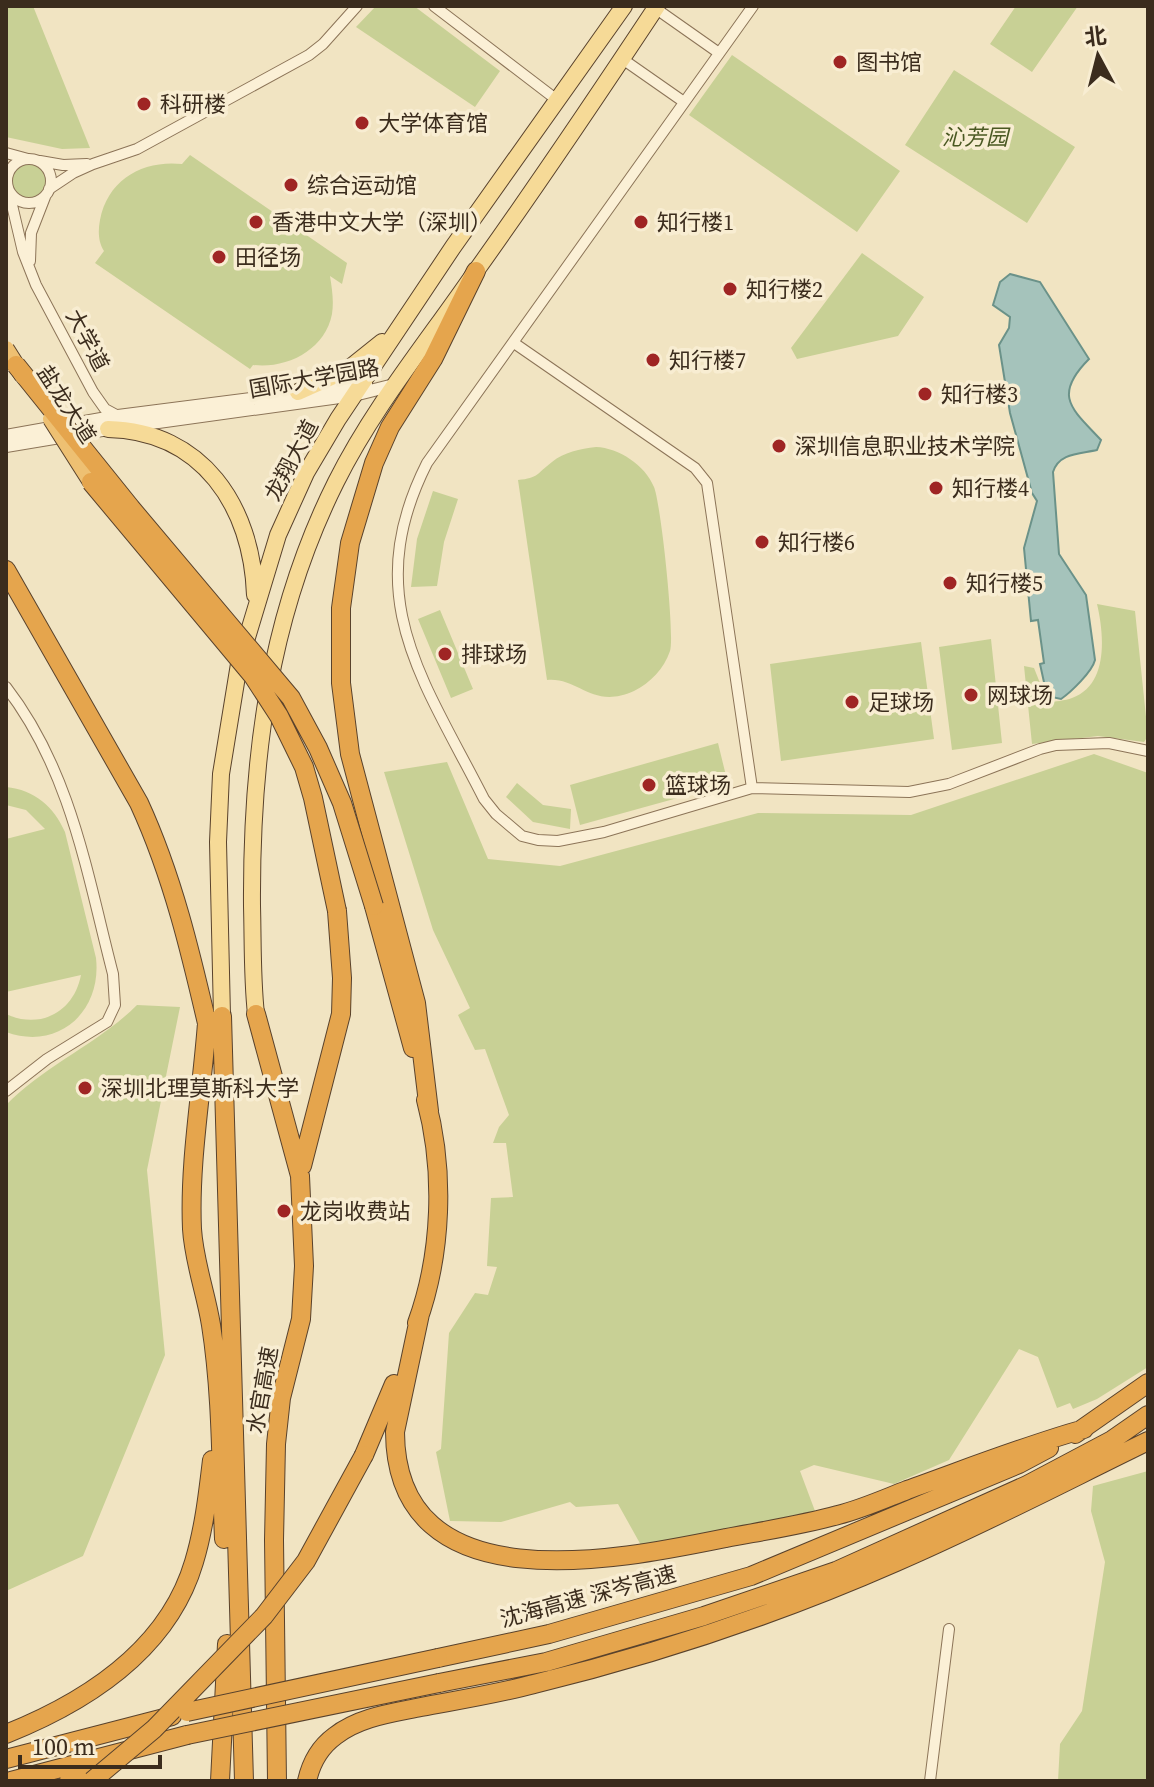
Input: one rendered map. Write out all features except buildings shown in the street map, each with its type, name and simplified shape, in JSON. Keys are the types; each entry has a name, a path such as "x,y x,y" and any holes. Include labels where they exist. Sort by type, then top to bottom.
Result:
{"highway":[{"path":"92,1781 154,1729 264,1616 306,1561 364,1455 388,1403 431,1276 437,1226 437,1177 416,1003 350,754 341,683 341,608 350,543 374,463 390,427 433,359 476,271"},
{"path":"11,357 131,508 291,698 318,748 342,803 374,906 429,1111"},
{"name":"盐龙大道","path":"11,357 91,482"},
{"path":"91,482 253,676 279,716 304,767 337,911 342,978 341,1014 300,1176"},
{"path":"6,570 139,803 168,871 201,989 214,1019 191,1192 193,1233 211,1325 219,1406 228,1633 220,1781"},
{"name":"水官高速","path":"256,1014 300,1176 303,1300 280,1407 274,1485 277,1781"},
{"name":"水官高速","path":"214,1019 225,1103 244,1781"},
{"path":"195,1150 225,1103"},
{"path":"420,1314 395,1432 395,1449 403,1481 417,1508 437,1528 464,1546 502,1556 571,1561 624,1557 839,1515 1040,1441 1084,1429"},
{"name":"沈海高速 深岑高速","path":"6,1759 187,1712 549,1634 751,1576 1019,1464 1084,1429 1148,1383"},
{"path":"6,1734 77,1702 101,1685 140,1651 171,1611 194,1565 201,1536 219,1406"},
{"path":"11,1781 182,1736 546,1662 704,1616 836,1571 1027,1485 1112,1440 1148,1415"},
{"path":"307,1781 315,1757 324,1745 360,1722 576,1673 745,1620 897,1562 1148,1441"},
{"path":"69,1781 182,1736"}],"main road":[{"name":"龙翔大道","path":"214,1019 221,774 232,699 278,535 320,447 400,324 624,6"},
{"path":"256,1014 252,816 260,734 275,650 298,572 323,509 363,432 394,385 476,271 656,7"},
{"path":"298,392 347,370 370,354 400,324"},
{"path":"113,422 165,441 192,456 214,475 232,503 247,540 254,576 254,616"}],"street":[{"path":"48,192 48,170 33,160 23,160 11,168 7,183 11,194 23,202 36,202 73,173 137,149 309,55 357,6"},
{"path":"434,6 557,100"},
{"path":"753,6 427,463 405,515 396,560 399,608 414,658 484,799 522,836 558,841 604,832 752,788 909,792 949,784 1056,745 1109,743 1148,751"},
{"path":"656,7 719,53"},
{"path":"621,58 684,102"},
{"path":"6,153 63,165 93,164"},
{"name":"大学道","path":"7,183 23,252 32,275 75,362 113,422"},
{"name":"大学道","path":"32,275 31,233 48,192"},
{"path":"514,343 695,468 707,483 752,788"},
{"name":"国际大学园路","path":"6,436 394,385"},
{"name":"国际大学园路","path":"6,446 113,422 298,392 358,389"},
{"path":"6,687 43,742 66,795 116,995 107,1022 47,1059 6,1091"},
{"path":"930,1781 949,1629"}],"green space":[{"path":"6,6 33,6 90,148 62,149 6,137"},
{"path":"376,6 414,6 500,71 475,107 356,27"},
{"path":"1016,6 1078,6 1032,72 990,44"},
{"path":"732,55 900,171 857,232 689,115"},
{"name":"沁芳园","path":"954,70 1075,147 1027,223 905,145"},
{"name":"田径场","path":"190,155 347,263 342,284 330,276 333,304 328,327 313,347 303,354 279,364 253,365 250,369 95,263 104,251 99,232 104,206 119,183 129,175 154,165 182,164"},
{"path":"29,164 41,169 46,181 41,193 29,198 17,193 12,181 17,169"},
{"path":"862,253 924,297 898,336 797,359 791,348"},
{"path":"596,447 630,459 654,487 671,621 670,651 656,675 634,691 607,697 558,680 547,680 518,480 534,477 567,453"},
{"path":"433,491 458,499 444,542 437,586 411,587 417,539"},
{"path":"1097,604 1135,611 1148,736 1144,742 1098,736 1032,744 1024,666 1034,668 1048,703 1069,699 1084,691 1098,670 1101,657"},
{"name":"排球场","path":"440,610 473,689 451,698 418,619"},
{"name":"网球场","path":"991,639 1002,743 952,750 939,647"},
{"name":"足球场","path":"921,642 934,739 781,761 770,664"},
{"name":"篮球场","path":"718,743 728,784 580,825 570,785"},
{"path":"1094,754 1148,773 1148,1367 1097,1399 1073,1409 1070,1403 1057,1408 1038,1357 1019,1349 949,1460 894,1484 814,1465 800,1471 815,1511 642,1547 618,1504 576,1507 570,1502 501,1522 450,1521 436,1452 441,1449 449,1333 475,1293 488,1295 497,1267 487,1266 491,1198 513,1197 506,1143 493,1143 499,1127 509,1115 485,1049 475,1050 458,1015 470,1008 433,930 384,772 447,762 488,859 560,866 758,813 911,815"},
{"path":"517,783 543,805 571,809 570,829 533,822 506,797"},
{"path":"6,787 26,792 42,801 65,832 96,958 92,995 84,1010 59,1031 43,1036 6,1032 6,1014 31,1020 54,1014 71,999 81,975 6,992 6,839 45,829 26,810 6,805"},
{"name":"深圳北理莫斯科大学","path":"137,1005 180,1007 147,1170 165,1355 83,1556 6,1591 6,1105 37,1078 106,1031"},
{"path":"1148,1471 1148,1781 1058,1781 1060,1744 1082,1711 1105,1562 1091,1511 1093,1486"}],"water":[{"path":"1010,274 1040,282 1089,359 1071,383 1070,402 1101,440 1097,450 1065,458 1053,472 1059,554 1086,595 1095,660 1086,676 1061,699 1047,696 1040,664 1044,663 1038,620 1031,621 1024,548 1037,501 1032,493 1010,413 999,345 1009,328 1010,317 993,305 1000,282"}],"place":[{"name":"图书馆","path":"840,62"},
{"name":"科研楼","path":"144,104"},
{"name":"大学体育馆","path":"362,123"},
{"name":"综合运动馆","path":"291,185"},
{"name":"香港中文大学（深圳）","path":"256,222"},
{"name":"知行楼1","path":"641,222"},
{"name":"田径场","path":"219,257"},
{"name":"知行楼2","path":"730,289"},
{"name":"知行楼7","path":"653,360"},
{"name":"知行楼3","path":"925,394"},
{"name":"深圳信息职业技术学院","path":"779,446"},
{"name":"知行楼4","path":"936,488"},
{"name":"知行楼6","path":"762,542"},
{"name":"知行楼5","path":"950,583"},
{"name":"排球场","path":"445,654"},
{"name":"网球场","path":"971,695"},
{"name":"足球场","path":"852,702"},
{"name":"篮球场","path":"649,785"},
{"name":"深圳北理莫斯科大学","path":"85,1088"},
{"name":"龙岗收费站","path":"284,1211"}]}
